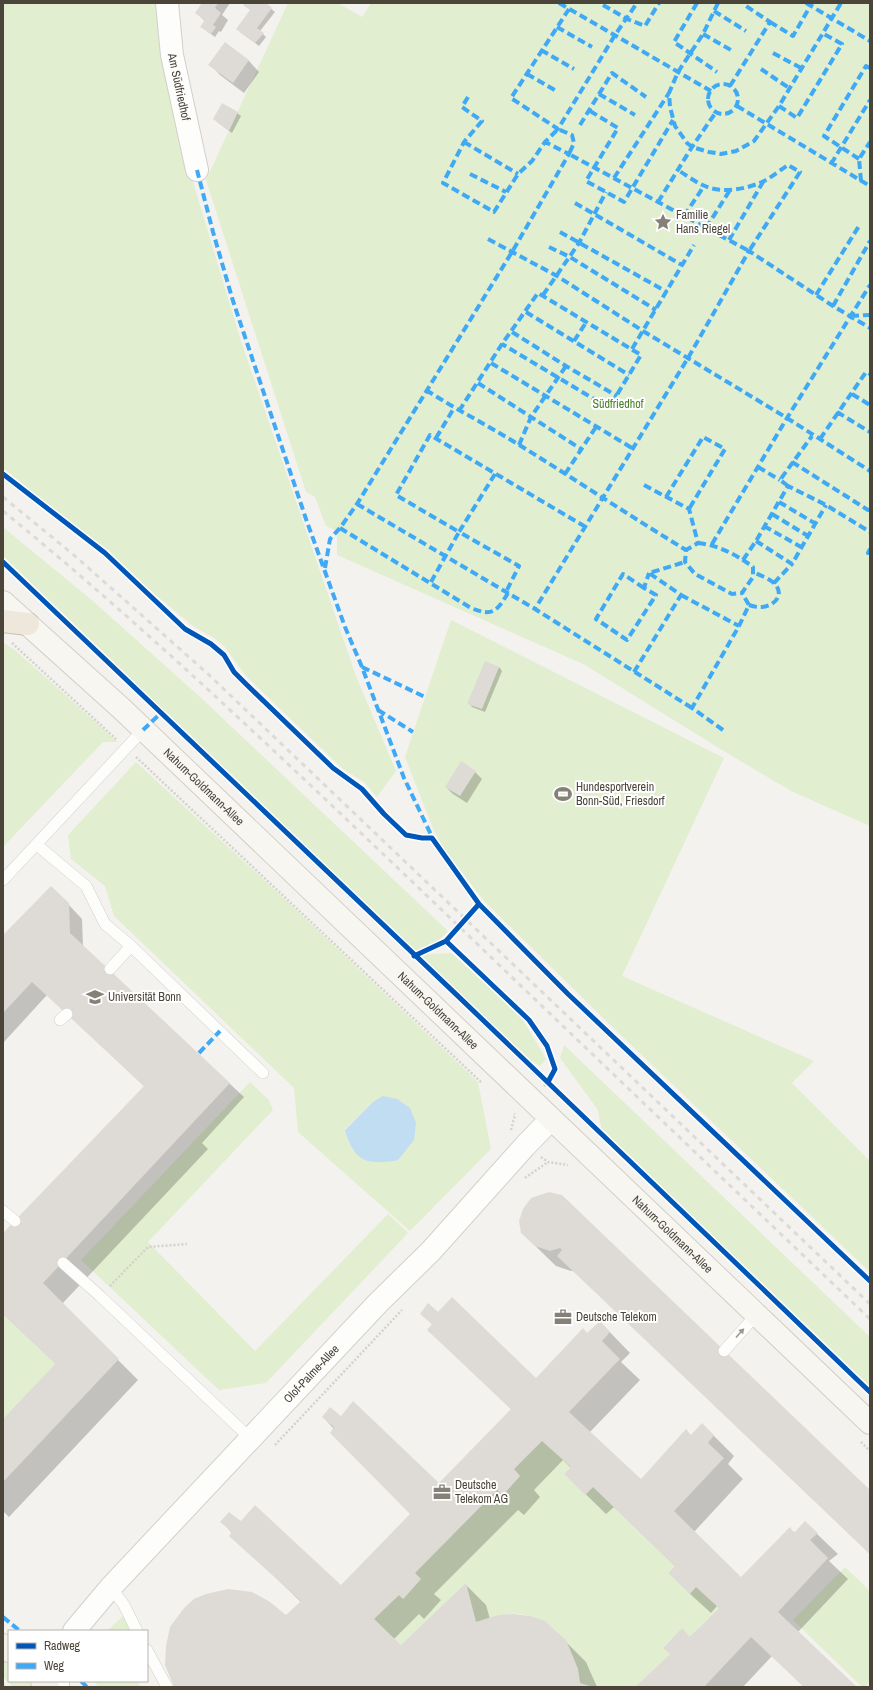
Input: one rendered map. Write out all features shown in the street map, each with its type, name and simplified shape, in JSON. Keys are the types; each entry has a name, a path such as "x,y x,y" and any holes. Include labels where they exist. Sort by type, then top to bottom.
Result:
{"highway":[{"path":"5,631 28,624"}],"main road":[{"name":"Nahum-Goldmann-Allee","path":"3,602 143,730 756,1315 864,1431"}],"street":[{"name":"Am Südfriedhof","path":"167,3 172,55 197,170"},
{"name":"Olof-Palme-Allee","path":"75,1630 111,1587 378,1303 430,1251 551,1119"}],"lane":[{"path":"3,880 143,730"},
{"path":"37,845 86,886 105,924 131,946 263,1074"},
{"path":"110,969 131,946"},
{"path":"3,1211 15,1221"},
{"path":"63,1263 100,1296 250,1439"},
{"path":"724,1350 756,1315"},
{"path":"111,1587 124,1605 136,1630"},
{"path":"148,1652 167,1687"}],"path":[{"path":"5,631 13,643 486,1087"},
{"path":"510,1109 516,1115 510,1134 548,1162 566,1164 572,1169"},
{"path":"522,1180 548,1162"},
{"path":"100,1296 148,1246 187,1244"},
{"path":"274,1446 403,1310"},
{"path":"864,1431 870,1451"}],"green space":[{"path":"3,3 160,3 190,172 241,341 356,676 396,771 377,797 364,782 343,769 246,676 224,646 214,638 193,626 3,468"},
{"name":"Südfriedhof","path":"288,3 338,3 362,17 371,3 870,3 870,826 791,791 585,665 337,555 337,531 326,526 315,497 306,492 206,180"},
{"path":"3,527 94,602 199,696 448,931 439,940 414,952 3,556"},
{"name":"Hundesportverein Bonn-Süd, Friesdorf","path":"451,620 724,758 622,976 814,1061 792,1083 870,1161 870,1272 603,1018 485,902 444,849 434,831 405,757"},
{"path":"3,642 16,651 118,742 103,742 3,847"},
{"path":"136,762 291,905 478,1082 491,1149 410,1231 298,1132 294,1088 114,916 105,886 71,859 68,835","holes":["373,1102 354,1152 345,1129"]},
{"path":"451,953 520,1015 546,1059 540,1066 524,1057 418,955"},
{"path":"564,1045 870,1337 870,1390 605,1136 601,1127 598,1110 560,1058"},
{"path":"250,1082 269,1100 273,1110 148,1242 255,1351 388,1214 408,1233 266,1383 219,1390 81,1260"},
{"path":"3,1314 55,1364 3,1419"},
{"path":"542,1441 571,1467 564,1474 585,1495 593,1487 675,1566 668,1573 690,1593 696,1587 719,1608 690,1637 682,1629 663,1647 670,1654 635,1687 594,1687 580,1683 577,1667 565,1640 544,1622 531,1616 516,1614 500,1615 476,1622 466,1584 401,1645 374,1619 399,1595 404,1599 421,1579 415,1573 497,1490 503,1495 520,1476 514,1469"},
{"path":"845,1567 870,1591 870,1682 865,1687 862,1687 793,1620"},
{"path":"123,1616 130,1630 108,1630"},
{"path":"3,1656 8,1661 8,1682 3,1677"},
{"path":"8,1682 29,1682 34,1687 13,1687"},
{"path":"94,1682 139,1682 138,1683 142,1687 99,1687"}],"water":[{"path":"383,1096 397,1099 410,1108 416,1123 414,1140 398,1160 387,1162 370,1161 357,1155 345,1130 373,1102"}],"building":[{"path":"202,3 218,3 215,8 221,13 213,25 216,27 211,34 200,27 205,20 195,13"},
{"path":"245,3 266,3 272,8 257,28 264,33 255,43 236,29 250,10 243,5"},
{"path":"225,42 249,60 233,83 208,65"},
{"path":"222,103 238,112 229,131 213,119"},
{"path":"485,661 499,667 482,709 467,704"},
{"path":"461,761 476,771 460,796 445,787"},
{"path":"51,886 69,903 70,933 230,1083 43,1283 119,1359 3,1482 3,1419 55,1364 3,1314 3,1233 144,1086 32,982 3,1013 3,935"},
{"path":"549,1192 562,1195 870,1490 870,1554 557,1256 562,1250 560,1248 550,1251 535,1246 521,1233 519,1221 523,1209 531,1198"},
{"name":"Deutsche Telekom AG","path":"452,1297 536,1378 583,1328 587,1333 600,1321 610,1332 602,1341 620,1359 569,1412 641,1479 686,1429 691,1435 702,1423 714,1435 708,1443 724,1458 674,1511 741,1577 790,1527 794,1533 805,1521 818,1533 810,1540 828,1558 778,1612 857,1687 804,1687 751,1637 704,1687 635,1687 670,1654 663,1648 682,1628 690,1637 719,1608 696,1587 690,1594 668,1573 675,1566 593,1487 585,1495 564,1474 571,1467 542,1441 514,1469 520,1476 503,1495 497,1490 415,1573 421,1579 403,1599 399,1595 374,1619 401,1645 466,1583 476,1622 498,1615 513,1614 531,1616 545,1621 566,1640 578,1669 580,1683 592,1687 174,1687 165,1665 166,1646 170,1627 184,1608 194,1599 206,1594 228,1589 252,1592 270,1602 286,1615 301,1601 229,1536 232,1532 220,1522 229,1512 241,1521 255,1505 341,1585 410,1514 330,1433 334,1427 322,1417 330,1407 341,1416 353,1401 439,1483 511,1409 427,1330 432,1324 420,1314 428,1303 438,1312"}],"tram line":[{"path":"3,1683 7,1687"}],"railway":[{"path":"3,497 75,556 208,674 870,1304"},
{"path":"3,511 111,602 268,745 870,1319"}],"marked path":[{"path":"559,3 711,91"},
{"path":"569,9 511,98 558,129 615,35 637,3"},
{"path":"603,5 627,19 645,26 659,3"},
{"path":"697,3 674,42 717,72"},
{"path":"718,3 703,34 678,72 669,93 670,107 675,126 687,143 692,147 721,154 736,151 754,141 779,106 841,3"},
{"path":"730,86 770,22 746,6 748,3"},
{"path":"806,3 870,41"},
{"path":"770,22 793,36 812,3"},
{"path":"714,11 746,31"},
{"path":"557,27 592,47"},
{"path":"779,106 797,118 842,44 822,33"},
{"path":"703,34 731,50"},
{"path":"541,50 574,69"},
{"path":"773,53 801,68"},
{"path":"859,159 824,136 866,66 870,68"},
{"path":"761,69 789,88"},
{"path":"580,125 612,73 646,97"},
{"path":"527,74 558,92"},
{"path":"723,84 729,85 737,93 738,99 737,105 729,113 723,114 717,113 709,105 708,99 709,93 717,85 723,84"},
{"path":"614,178 669,93"},
{"path":"599,94 635,115"},
{"path":"468,97 462,107 482,121 464,142 443,183 494,212 518,174 532,161 545,142 558,129 572,135 574,143 569,154 749,251 800,172 788,165 762,182 749,187 734,190 719,190 705,186 678,170"},
{"path":"831,164 870,100"},
{"path":"737,106 870,186"},
{"path":"590,111 618,128 586,181 624,202 673,120"},
{"path":"658,202 692,147 716,112"},
{"path":"464,142 518,174"},
{"path":"325,568 330,539 357,504 512,252 569,154 545,142"},
{"path":"861,181 859,159 870,142"},
{"path":"197,170 233,301 306,519 345,627 362,667 404,778 434,841"},
{"path":"470,174 506,192"},
{"path":"729,240 763,182"},
{"path":"684,216 704,186"},
{"path":"706,228 730,190"},
{"path":"543,295 579,243 606,192"},
{"path":"575,203 682,265"},
{"path":"816,295 859,226"},
{"path":"560,232 667,292"},
{"path":"488,239 557,276 643,331 787,418 870,471"},
{"path":"833,306 870,241"},
{"path":"632,349 694,245"},
{"path":"549,247 570,257 656,310"},
{"path":"692,708 535,609 688,358 749,251 833,306 870,328"},
{"path":"712,544 787,418 870,285"},
{"path":"459,411 502,344 538,293 641,355 609,408 502,344"},
{"path":"526,312 629,375"},
{"path":"851,316 870,315"},
{"path":"574,341 587,321"},
{"path":"512,332 617,396"},
{"path":"491,363 632,448"},
{"path":"519,445 531,417 566,366"},
{"path":"820,439 866,372 870,374"},
{"path":"478,383 581,449"},
{"path":"426,390 521,446 686,550"},
{"path":"852,394 870,405"},
{"path":"436,438 454,408"},
{"path":"837,412 870,432"},
{"path":"565,474 596,427"},
{"path":"431,582 459,532 396,495 430,435 584,526"},
{"path":"788,486 780,480 812,436"},
{"path":"666,497 703,437 725,449 689,509"},
{"path":"792,462 868,510 870,505"},
{"path":"758,467 780,480"},
{"path":"495,474 459,532 519,566 506,592"},
{"path":"644,485 689,509 698,543"},
{"path":"743,560 756,541 788,486 826,505 870,532"},
{"path":"779,502 816,524"},
{"path":"357,504 535,609"},
{"path":"756,541 792,564 826,505"},
{"path":"772,514 808,536"},
{"path":"764,526 801,547"},
{"path":"340,528 478,611 494,611 501,604 508,593"},
{"path":"698,543 727,551 753,567 753,577 742,593 732,594 695,574 685,562 686,550 698,543"},
{"path":"870,549 868,553 870,553"},
{"path":"634,672 681,595 649,573 685,562"},
{"path":"774,583 792,564"},
{"path":"749,605 759,607 768,606 776,601 779,593 773,582 753,572"},
{"path":"644,588 623,574 596,619 627,640 656,595 644,588 649,573"},
{"path":"723,730 692,708 739,626 749,605 742,593"},
{"path":"681,595 739,626"},
{"path":"362,667 425,697"},
{"path":"378,710 413,732"},
{"path":"143,730 161,713"},
{"path":"199,1053 220,1031"},
{"path":"3,1617 19,1630"},
{"path":"82,1682 87,1687"}],"cycle path":[{"path":"3,474 105,553 185,629 211,644 224,655 234,672 246,684 333,768 362,789 384,814 406,835 432,838 479,904 568,994 870,1281"},
{"path":"3,562 870,1392"},
{"path":"414,956 446,941 479,904"},
{"path":"446,941 529,1020 547,1046 555,1069 548,1082"}],"place":[{"name":"Familie Hans Riegel","path":"663,222"},
{"name":"Hundesportverein Bonn-Süd, Friesdorf","path":"563,794"},
{"name":"Universität Bonn","path":"95,997"},
{"name":"Deutsche Telekom","path":"563,1317"},
{"name":"Deutsche Telekom AG","path":"442,1492"}]}
